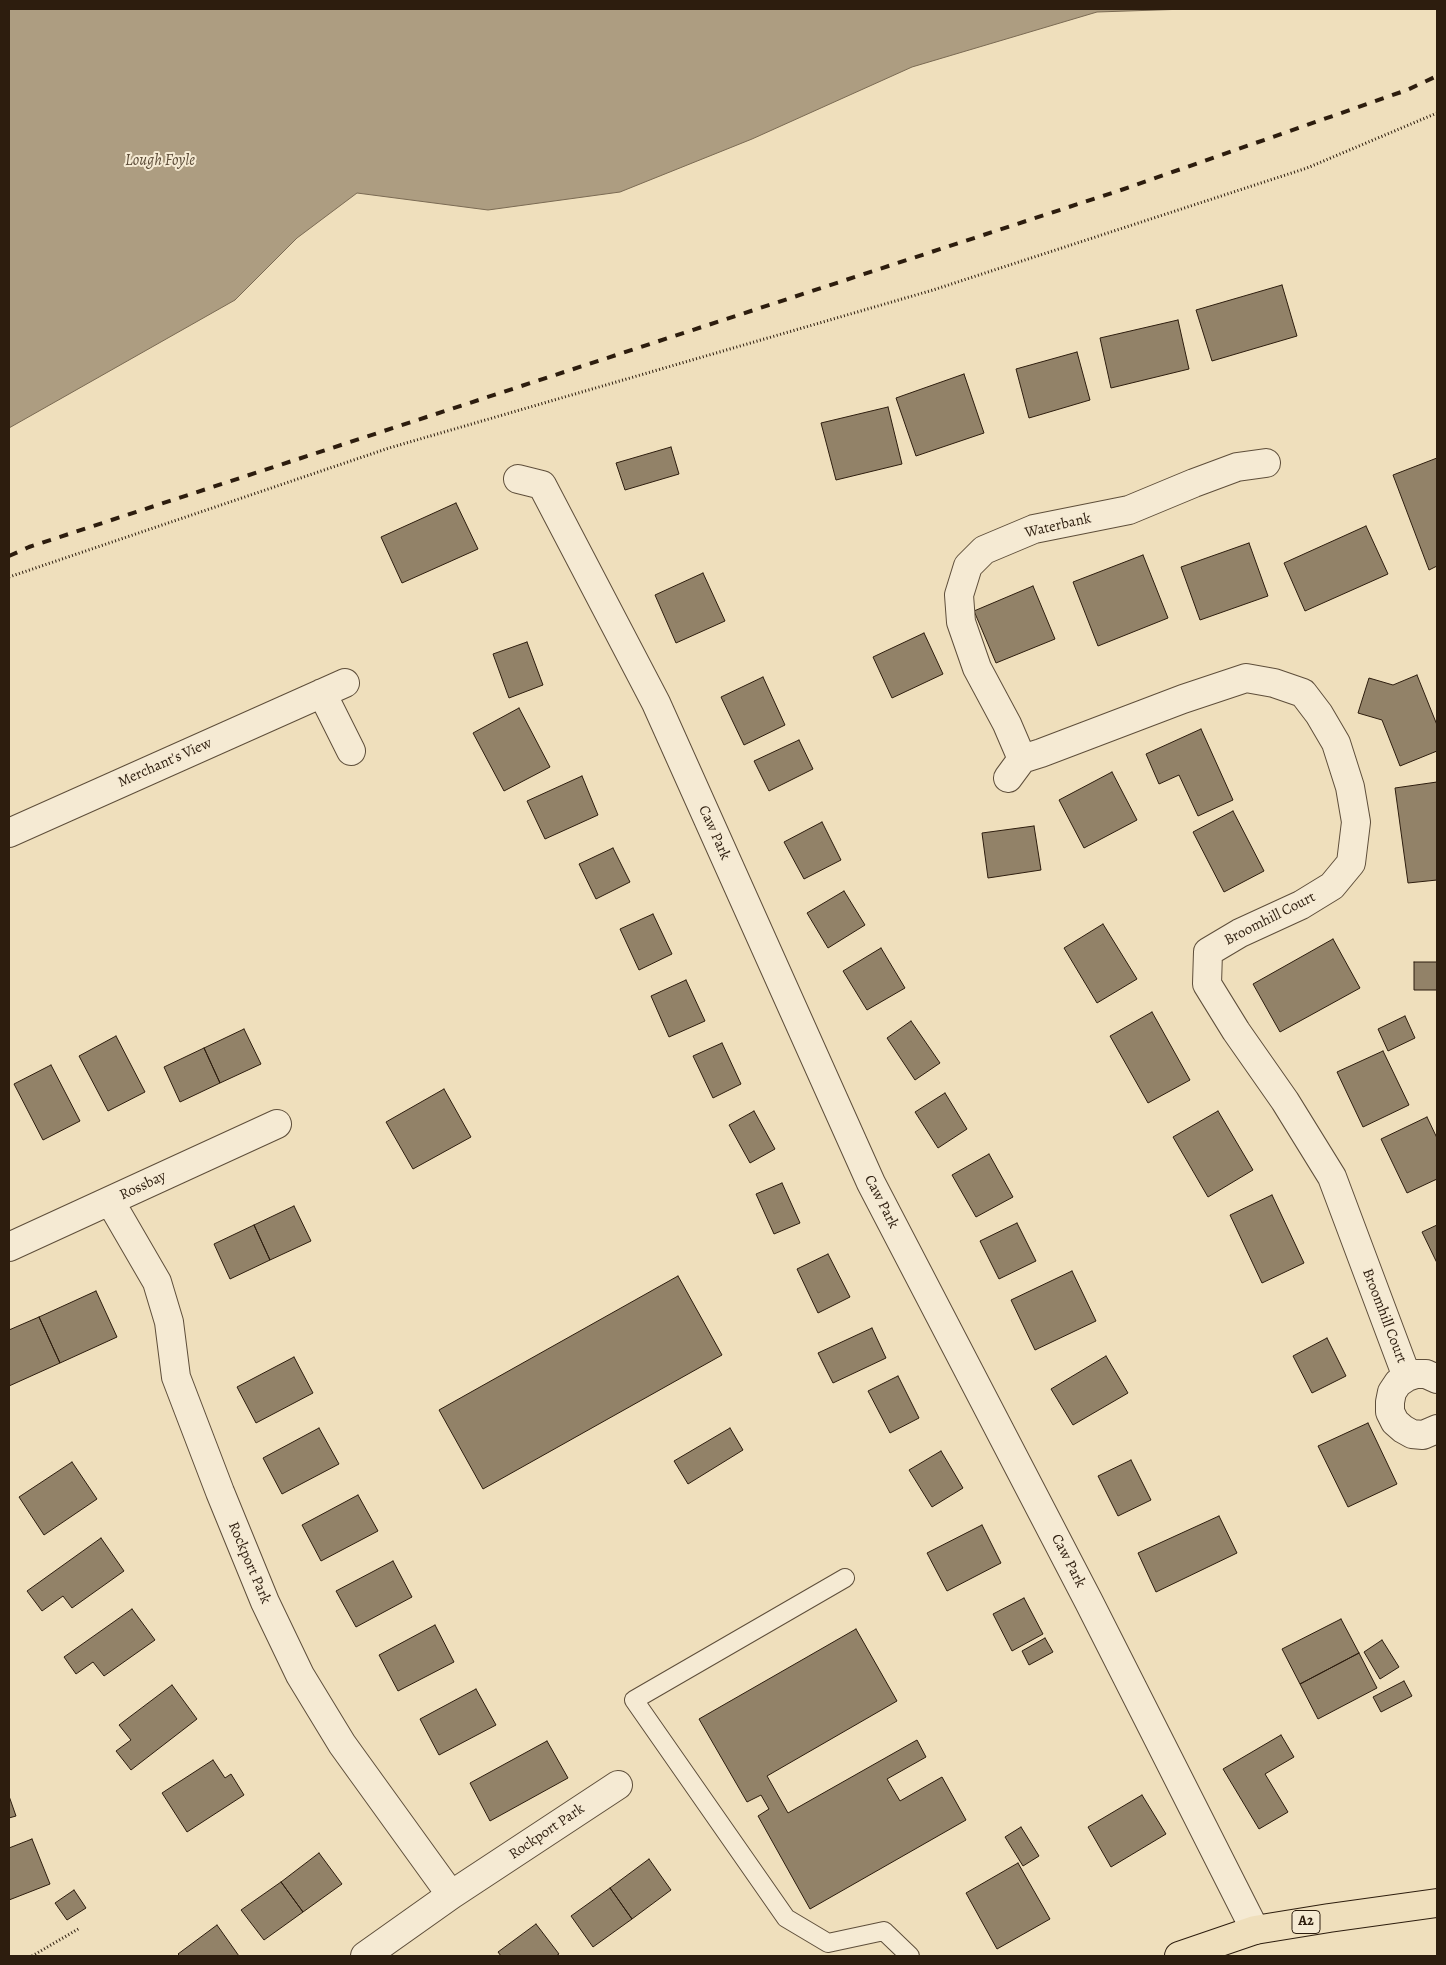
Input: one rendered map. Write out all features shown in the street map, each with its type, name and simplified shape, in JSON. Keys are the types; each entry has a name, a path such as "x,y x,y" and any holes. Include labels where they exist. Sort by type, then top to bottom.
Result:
{"highway":[{"name":"A2","path":"1179,1956 1255,1930 1437,1903"}],"street":[{"name":"Waterbank","path":"1015,768 1007,724 977,668 961,622 960,594 968,566 984,550 1034,528 1129,510 1194,482 1237,467 1266,463"},
{"name":"Caw Park","path":"518,479 542,485 656,703 870,1183 1089,1602 1255,1930"},
{"name":"Broomhill Court","path":"1015,768 1183,699 1246,678 1274,683 1302,693 1319,714 1336,743 1350,787 1356,822 1351,863 1332,886 1301,906 1240,933 1208,952 1207,984 1236,1031 1285,1101 1332,1177 1407,1377"},
{"name":"Merchant's View","path":"9,834 333,688 351,751"},
{"name":"Rossbay","path":"9,1247 277,1124"},
{"name":"Rockport Park","path":"110,1202 157,1282 169,1322 176,1377 265,1602 300,1675 342,1744 451,1895"},
{"name":"Broomhill Court","path":"1436,1434 1412,1434 1395,1422 1390,1412 1391,1396 1398,1383 1416,1374 1426,1374 1437,1379"},
{"name":"Rockport Park","path":"365,1956 451,1895 618,1784"}],"lane":[{"path":"845,1578 634,1700 786,1918 828,1942 884,1931 910,1956"}],"path":[{"path":"9,577 388,448 933,290 1307,168 1437,113"},
{"path":"32,1956 80,1928"}],"water":[{"name":"Lough Foyle","path":"9,9 1187,9 1097,12 912,67 752,139 620,192 488,210 357,193 297,238 235,300 9,428"}],"building":[{"path":"1282,285 1297,336 1212,361 1196,310"},
{"path":"1178,320 1189,369 1111,388 1100,338"},
{"path":"1077,352 1090,400 1029,418 1016,369"},
{"path":"964,374 984,433 916,456 896,398"},
{"path":"888,407 902,464 836,480 821,423"},
{"path":"671,447 679,474 625,490 616,463"},
{"path":"1437,458 1437,566 1429,570 1393,475"},
{"path":"456,503 478,549 402,583 381,537"},
{"path":"1366,526 1388,574 1305,611 1284,563"},
{"path":"1249,543 1268,596 1200,620 1181,567"},
{"path":"1143,555 1168,618 1098,646 1073,582"},
{"path":"703,573 725,621 676,643 655,595"},
{"path":"1033,586 1055,639 996,663 974,611"},
{"path":"924,633 943,674 892,698 873,657"},
{"path":"527,642 543,685 509,698 493,654"},
{"path":"1417,675 1437,725 1437,751 1400,766 1382,720 1358,713 1369,678 1393,685"},
{"path":"763,677 785,725 744,745 721,697"},
{"path":"519,708 550,767 504,791 473,733"},
{"path":"1201,729 1233,800 1198,816 1179,775 1159,784 1146,754"},
{"path":"799,740 813,769 769,791 754,761"},
{"path":"1112,772 1137,820 1084,848 1059,800"},
{"path":"582,776 598,815 545,839 527,801"},
{"path":"1437,782 1437,880 1408,883 1395,788"},
{"path":"1233,811 1264,871 1224,892 1193,832"},
{"path":"822,822 841,860 804,879 784,842"},
{"path":"1034,826 1041,870 988,878 982,833"},
{"path":"613,848 630,882 596,899 579,864"},
{"path":"844,891 865,925 828,948 807,913"},
{"path":"653,914 672,954 639,970 620,929"},
{"path":"1103,924 1137,979 1097,1003 1064,948"},
{"path":"1333,939 1360,988 1280,1032 1253,984"},
{"path":"881,948 905,988 867,1010 843,971"},
{"path":"1414,962 1437,962 1437,990 1414,990"},
{"path":"686,980 705,1021 669,1037 651,996"},
{"path":"1152,1012 1190,1080 1148,1103 1110,1036"},
{"path":"1405,1016 1415,1038 1388,1051 1378,1029"},
{"path":"911,1021 940,1063 915,1080 887,1038"},
{"path":"244,1029 261,1064 220,1083 204,1048"},
{"path":"116,1036 145,1092 108,1111 79,1056"},
{"path":"722,1043 741,1084 713,1098 693,1056"},
{"path":"204,1048 220,1083 180,1102 164,1067"},
{"path":"1383,1051 1409,1105 1363,1127 1337,1072"},
{"path":"51,1065 80,1121 43,1140 14,1084"},
{"path":"444,1089 471,1137 413,1169 386,1122"},
{"path":"945,1093 967,1129 938,1148 915,1112"},
{"path":"754,1111 775,1149 750,1163 729,1125"},
{"path":"1218,1111 1253,1170 1208,1197 1173,1137"},
{"path":"1427,1117 1437,1138 1437,1179 1407,1193 1381,1139"},
{"path":"989,1154 1013,1197 976,1217 952,1175"},
{"path":"782,1183 800,1223 774,1234 756,1194"},
{"path":"1272,1195 1304,1263 1262,1283 1230,1215"},
{"path":"294,1206 311,1241 270,1260 254,1225"},
{"path":"1017,1223 1036,1261 999,1279 980,1241"},
{"path":"254,1225 270,1260 230,1279 214,1244"},
{"path":"1437,1225 1437,1263 1422,1232"},
{"path":"828,1254 850,1297 818,1313 797,1269"},
{"path":"1072,1271 1096,1321 1035,1350 1011,1300"},
{"path":"678,1276 722,1355 483,1489 439,1410"},
{"path":"96,1291 117,1337 60,1363 39,1317"},
{"path":"39,1317 60,1363 9,1386 9,1330"},
{"path":"872,1328 886,1358 833,1383 818,1353"},
{"path":"1327,1338 1346,1376 1312,1393 1293,1356"},
{"path":"1106,1356 1128,1393 1073,1425 1051,1389"},
{"path":"294,1357 313,1393 256,1423 237,1387"},
{"path":"898,1376 919,1418 890,1433 868,1391"},
{"path":"1368,1423 1397,1484 1348,1507 1318,1446"},
{"path":"319,1428 339,1464 282,1494 263,1458"},
{"path":"730,1428 743,1450 688,1484 674,1461"},
{"path":"941,1451 963,1488 932,1507 909,1470"},
{"path":"1131,1460 1151,1500 1118,1516 1098,1476"},
{"path":"72,1462 97,1499 44,1535 19,1497"},
{"path":"358,1495 378,1531 321,1561 302,1525"},
{"path":"1219,1516 1237,1553 1156,1592 1138,1553"},
{"path":"982,1525 1001,1563 947,1591 927,1553"},
{"path":"101,1538 124,1571 72,1608 63,1596 42,1611 27,1591"},
{"path":"393,1561 412,1597 356,1627 336,1591"},
{"path":"1024,1598 1043,1634 1012,1651 993,1614"},
{"path":"132,1609 155,1640 104,1676 93,1662 76,1674 64,1657"},
{"path":"1341,1619 1359,1653 1300,1684 1282,1649"},
{"path":"435,1625 454,1662 398,1691 379,1655"},
{"path":"856,1629 897,1701 767,1776 788,1813 917,1740 926,1757 887,1779 900,1801 942,1777 966,1820 810,1909 758,1816 769,1809 761,1795 747,1802 699,1719"},
{"path":"1045,1638 1053,1652 1029,1665 1022,1651"},
{"path":"1382,1640 1399,1667 1380,1679 1364,1652"},
{"path":"1359,1653 1377,1688 1318,1719 1300,1684"},
{"path":"1404,1681 1412,1696 1381,1712 1373,1697"},
{"path":"172,1685 197,1719 131,1770 116,1751 131,1740 119,1725"},
{"path":"476,1689 496,1725 439,1755 420,1719"},
{"path":"1281,1735 1294,1757 1265,1774 1288,1812 1259,1829 1223,1769"},
{"path":"547,1741 568,1778 490,1821 470,1783"},
{"path":"213,1760 225,1778 231,1774 244,1795 187,1832 162,1793"},
{"path":"1142,1795 1166,1834 1111,1867 1088,1827"},
{"path":"9,1796 16,1816 9,1818"},
{"path":"1021,1827 1039,1856 1023,1866 1005,1837"},
{"path":"32,1839 50,1884 9,1900 9,1848"},
{"path":"319,1853 342,1884 303,1912 281,1882"},
{"path":"649,1859 671,1890 632,1919 610,1888"},
{"path":"1018,1863 1050,1919 997,1949 966,1893"},
{"path":"281,1882 303,1912 264,1940 241,1910"},
{"path":"610,1888 632,1919 593,1947 571,1916"},
{"path":"74,1890 86,1908 67,1920 55,1903"},
{"path":"536,1924 559,1954 556,1956 501,1956 498,1952"},
{"path":"217,1925 239,1956 180,1956 178,1954"}],"railway":[{"path":"9,556 29,547 1124,189 1407,90 1437,76"}]}
